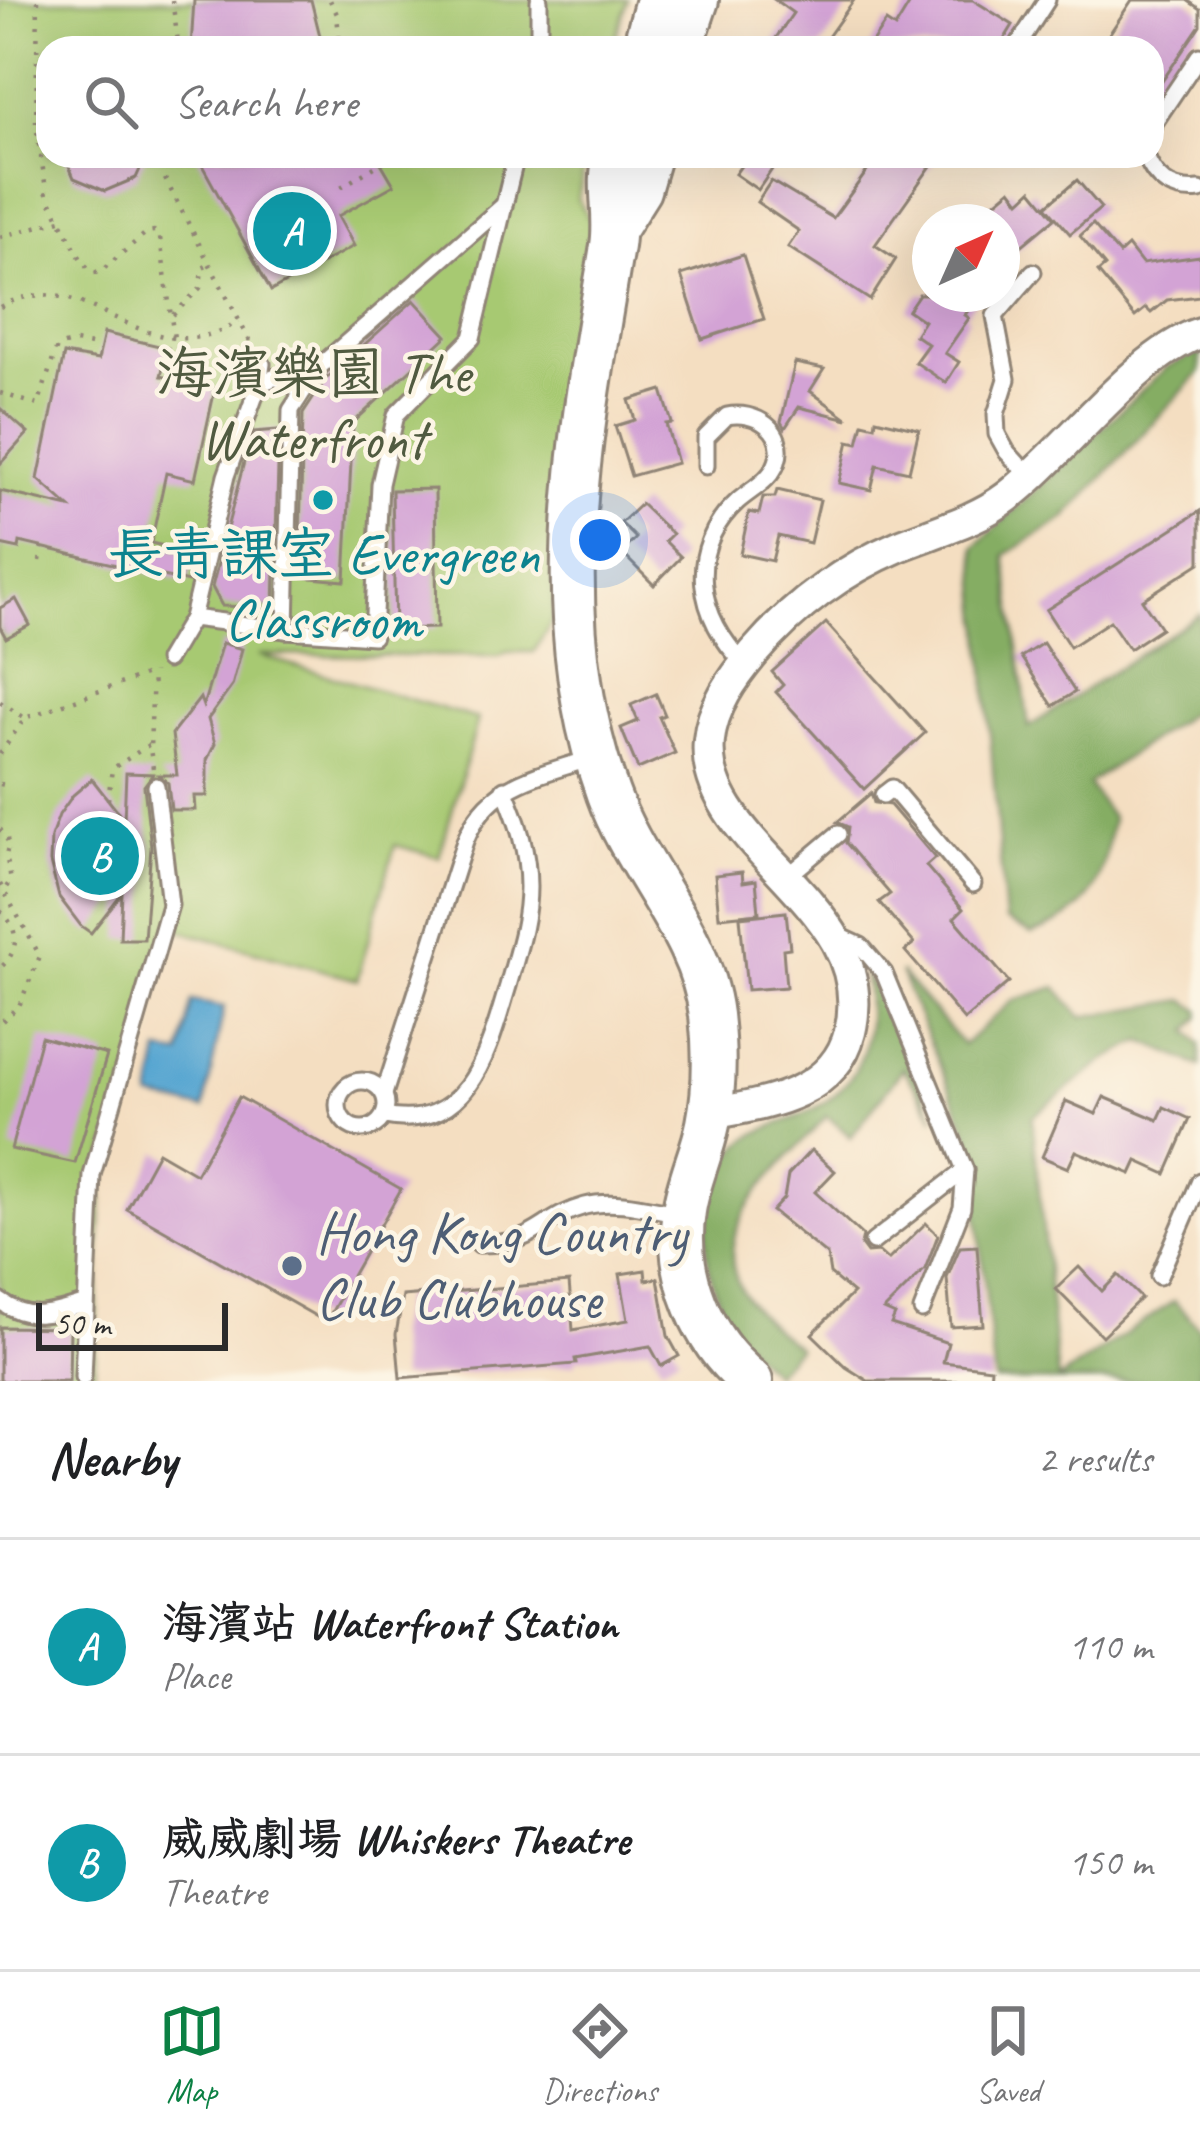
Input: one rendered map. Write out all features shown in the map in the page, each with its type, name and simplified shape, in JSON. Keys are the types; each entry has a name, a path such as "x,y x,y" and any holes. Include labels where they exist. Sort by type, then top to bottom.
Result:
{"main road":[{"path":"647,36 656,0"},
{"path":"685,36 697,0"},
{"path":"612,168 615,228 573,501 576,657 595,757 619,821 700,971 712,1029 708,1122 683,1214 683,1258 697,1309 723,1353 751,1381"},
{"path":"615,228 639,190 645,168"}],"street":[{"path":"708,1122 788,1097 816,1082 838,1058 849,1036 852,1006 847,972 832,934 730,812 710,769 712,722 745,664 782,621 820,589 898,546 988,510 1030,477 1158,355 1200,333"}],"lane":[{"path":"539,0 539,36"},
{"path":"1024,36 1047,0"},
{"path":"1164,108 1199,56"},
{"path":"192,617 373,636 380,484 396,415 472,338 514,168"},
{"path":"1152,168 1176,190 1200,190"},
{"path":"286,630 290,410 319,367 506,204"},
{"path":"1030,477 1006,452 998,434 996,414 1007,379 995,316 1033,272"},
{"path":"160,666 192,617 226,476 262,364"},
{"path":"259,384 276,376 301,390"},
{"path":"706,466 706,437 727,416 760,419 776,437 778,460 724,515 703,566 704,601 710,617 718,635 745,664"},
{"path":"384,1094 367,1081 356,1081 340,1094 340,1116 356,1129 377,1124 384,1116 384,1094 480,811 504,789 595,757"},
{"path":"83,1377 92,1174 170,905 156,786"},
{"path":"883,795 892,788 973,884"},
{"path":"384,1116 415,1118 442,1108 466,1089 485,1063 527,906 521,835 504,789"},
{"path":"787,877 838,833"},
{"path":"832,934 861,946 884,973 965,1170 962,1208 922,1310"},
{"path":"873,1242 965,1170"},
{"path":"1159,1276 1200,1181"},
{"path":"479,1244 510,1244 530,1237 567,1213 593,1204 683,1214"},
{"path":"0,1300 15,1312 42,1317 83,1304"}],"path":[{"path":"37,36 38,0"},
{"path":"172,0 177,36"},
{"path":"330,0 339,36"},
{"path":"43,168 47,195 83,263 94,273 147,232 154,231 160,238 174,338"},
{"path":"161,168 262,364"},
{"path":"340,187 372,168"},
{"path":"0,237 62,220"},
{"path":"171,317 200,288 202,268 209,265"},
{"path":"0,308 31,296 52,295 72,299 145,332 196,340 239,320"},
{"path":"0,393 38,405 57,347 75,342 92,345"},
{"path":"40,561 42,548"},
{"path":"0,754 25,718 160,666 150,744 156,786"},
{"path":"0,702 25,718"},
{"path":"108,800 112,769 150,744"},
{"path":"0,829 9,843 10,880 2,887 14,919 40,956 19,1006 0,1023"},
{"path":"0,911 14,919"},
{"path":"0,968 13,955 14,919"}],"green space":[{"name":"海濱樂園 The Waterfront","path":"0,0 628,0 616,36 36,36 36,168 584,168 578,199 592,224 555,480 553,619 534,652 499,656 258,655 478,719 439,857 395,845 357,980 175,929 104,1159 94,1381 0,1381"},
{"path":"1200,352 1200,372 1064,519 1005,555 1029,727 1200,614 1200,706 1088,784 1112,819 1099,877 1083,904 1032,934 1005,920 975,547 1167,367"},
{"path":"864,970 892,1020 935,1118 903,1068 851,1137 827,1116 751,1201 737,1229 732,1257 739,1285 760,1315 798,1347 774,1373 738,1334 714,1287 706,1235 710,1209 718,1183 742,1144 822,1104 853,1074 867,1037"},
{"path":"900,972 963,1045 1012,1001 1056,987 1082,1017 1184,1000 1200,1010 1189,1031 1200,1044 1200,1066 1142,1041 1107,1059 1032,1117 1058,1380 1174,1301 1200,1329 1200,1381 995,1381 969,1134"}],"water":[{"path":"192,1001 224,1007 204,1109 151,1098 160,1052 181,1055"}],"building":[{"path":"194,0 311,0 320,36 192,36"},
{"path":"775,0 854,0 828,36 777,36 793,13"},
{"path":"912,0 973,0 1013,25 1006,36 876,36 886,22 895,28"},
{"path":"1132,0 1187,0 1200,9 1200,25 1164,78 1164,36 1108,36"},
{"path":"70,168 141,168 136,178 105,191 74,178"},
{"path":"204,168 384,168 394,185 338,216 354,246 271,291"},
{"path":"739,168 773,168 758,190 735,174"},
{"path":"869,168 930,168 875,245 896,259 870,300 788,247 799,231 757,202 771,181 833,218"},
{"path":"1077,180 1101,208 1070,234 1046,206"},
{"path":"1011,189 1020,201 1032,190 1055,218 1020,247 1020,204 993,204"},
{"path":"1093,224 1119,254 1128,246 1142,264 1200,256 1200,296 1167,300 1151,313 1146,308 1135,317 1098,272 1105,266 1080,236"},
{"path":"743,255 764,319 702,339 681,275"},
{"name":"長青課室 Evergreen Classroom","path":"414,300 447,336 353,423 345,581 299,577 303,414 326,379"},
{"path":"912,304 912,312 967,312 969,318 945,353 959,362 946,383 915,362 928,344 915,335 924,321 908,310"},
{"path":"104,333 168,348 161,376 215,389 195,480 166,473 151,543 195,553 188,582 20,542 19,549 0,545 0,491 69,507 38,479 64,354 98,360"},
{"path":"795,363 824,369 810,391 848,419 799,407 785,428 781,422"},
{"path":"662,390 677,463 631,476 615,426 635,420 629,400"},
{"path":"0,408 28,433 0,464"},
{"path":"876,419 919,429 909,472 877,465 871,490 839,483 849,441 858,443 863,423 875,426"},
{"path":"279,430 274,608 222,606 212,587 245,458 254,432"},
{"path":"435,489 437,628 395,629 392,490"},
{"path":"777,490 820,500 810,543 778,536 772,561 740,554 749,512 759,514 763,497 775,497"},
{"path":"641,504 672,534 665,541 681,557 654,585 622,553 636,538 621,523"},
{"path":"1200,511 1200,563 1142,600 1161,628 1129,649 1110,621 1070,647 1046,610"},
{"path":"16,599 30,625 6,638 0,627 0,608"},
{"path":"826,623 925,733 864,789 776,692 783,685 772,672"},
{"path":"222,643 242,649 232,686 208,719 215,744 207,760 207,796 194,796 195,810 171,810 168,783 159,775 177,775 172,734 200,698 203,706"},
{"path":"1043,643 1075,692 1053,706 1021,657"},
{"path":"656,694 665,715 659,717 675,753 638,769 621,728 638,721 631,705"},
{"path":"126,773 153,774 144,786 151,847 144,939 120,939 122,893 91,933 81,926 59,897 50,862 51,837 59,815 92,779 124,820"},
{"path":"871,793 874,803 890,805 935,858 926,866 963,909 954,918 1009,982 964,1020 905,951 914,943 879,902 890,894 846,843 848,827 837,822"},
{"path":"742,872 743,882 756,880 759,913 719,917 715,875"},
{"path":"786,912 790,948 783,949 786,987 747,990 740,917"},
{"path":"41,1037 107,1055 75,1163 11,1149"},
{"name":"Hong Kong Country Club Clubhouse","path":"239,1097 401,1189 326,1322 127,1209 158,1152 196,1174"},
{"path":"1104,1097 1158,1120 1164,1107 1190,1119 1166,1174 1137,1161 1131,1174 1076,1151 1068,1168 1042,1157 1066,1101 1096,1114"},
{"path":"811,1150 835,1171 815,1192 863,1236 861,1245 867,1253 879,1252 888,1260 926,1223 938,1235 925,1269 884,1310 895,1315 891,1324 948,1343 943,1362 991,1368 990,1381 868,1381 812,1334 853,1293 830,1274 827,1255 772,1211 784,1198 788,1175"},
{"path":"977,1246 983,1325 951,1327 947,1278 960,1247"},
{"path":"1079,1267 1102,1291 1118,1275 1141,1298 1102,1336 1056,1289"},
{"path":"645,1270 646,1280 658,1278 668,1336 679,1356 661,1366 650,1346 575,1359 576,1364 400,1378 396,1334 403,1296 569,1282 573,1330 628,1320 620,1274"},
{"path":"0,1327 70,1328 69,1381 0,1381"}],"place":[{"name":"海濱站 Waterfront Station","path":"292,231"},
{"name":"長青課室 Evergreen Classroom","path":"323,500"},
{"name":"威威劇場 Whiskers Theatre","path":"100,856"},
{"name":"Hong Kong Country Club Clubhouse","path":"292,1266"}]}
